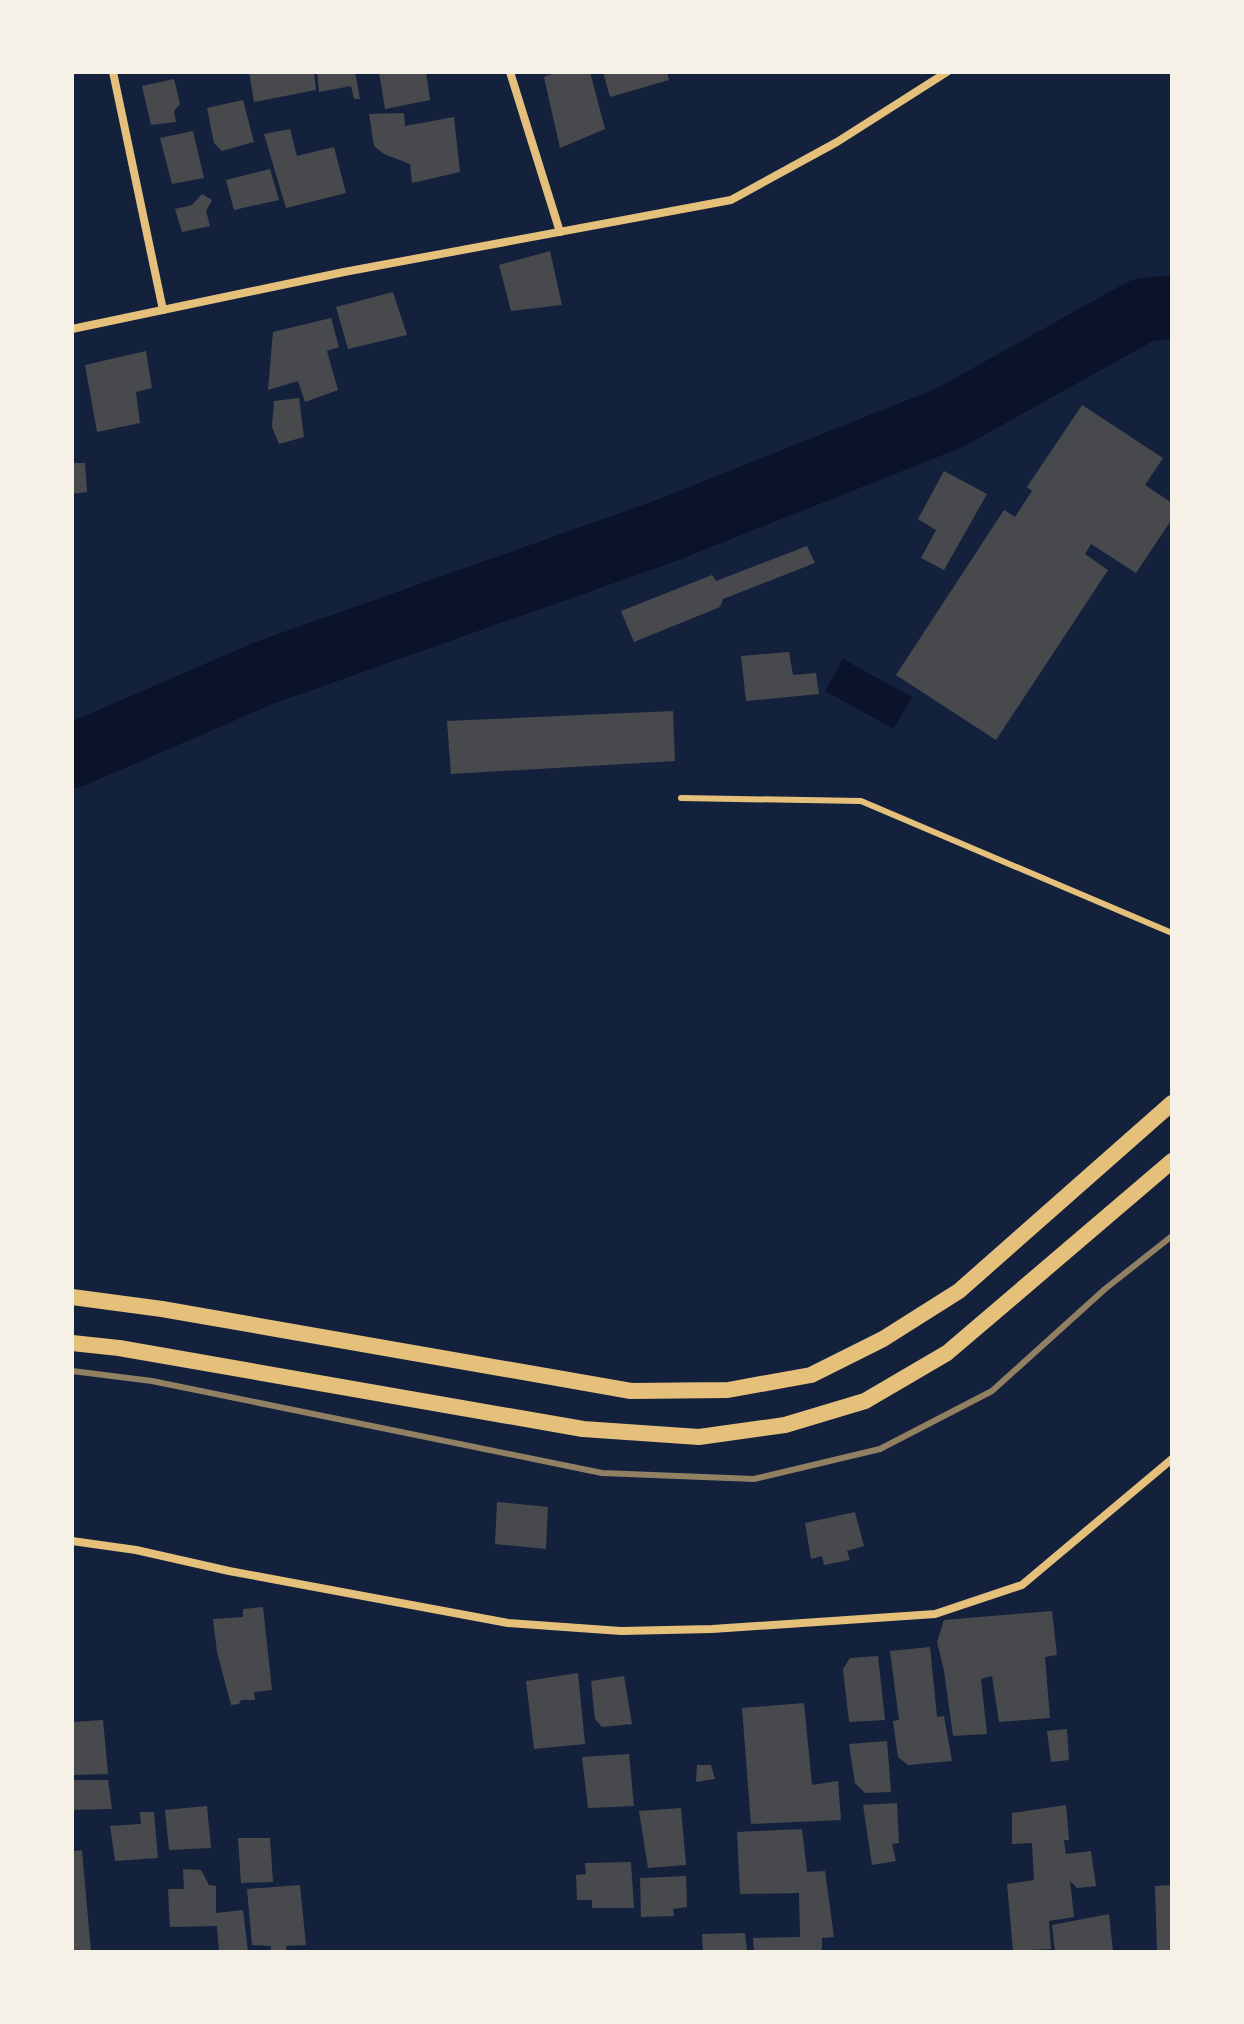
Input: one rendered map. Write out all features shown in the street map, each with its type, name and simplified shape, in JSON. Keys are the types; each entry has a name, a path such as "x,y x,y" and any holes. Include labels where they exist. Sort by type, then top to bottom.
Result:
{"main road":[{"path":"72,1297 162,1309 631,1391 742,1388 811,1375 883,1339 959,1291 1172,1103"},
{"path":"72,1343 119,1348 583,1429 699,1437 785,1425 865,1401 947,1353 1172,1161"}],"street":[{"path":"113,72 163,310"},
{"path":"510,72 560,232"},
{"path":"72,329 344,272 731,200 837,142 947,72"},
{"path":"72,1541 136,1550 229,1571 508,1623 621,1631 712,1629 935,1614 1022,1585 1172,1459"}],"lane":[{"path":"681,798 861,801 1172,933"}],"water":[{"path":"843,659 912,697 894,729 825,691"}],"building":[{"path":"249,72 314,72 316,90 254,102"},
{"path":"317,72 355,72 360,99 354,99 351,86 319,92"},
{"path":"379,72 426,72 430,100 385,109"},
{"path":"557,72 590,72 605,129 560,148 544,77"},
{"path":"603,72 667,72 669,80 610,97"},
{"path":"174,79 180,104 174,111 176,122 151,125 142,86"},
{"path":"243,100 254,142 222,151 214,143 207,108"},
{"path":"404,113 405,126 454,117 460,172 412,183 410,164 384,154 374,146 369,114"},
{"path":"290,129 297,156 334,147 346,193 286,208 264,134"},
{"path":"193,131 204,178 172,184 160,138"},
{"path":"270,169 279,200 234,210 226,180"},
{"path":"202,194 212,200 206,211 210,226 182,232 175,209 192,205"},
{"path":"550,251 562,305 511,311 499,265"},
{"path":"393,292 407,335 348,349 336,307"},
{"path":"331,318 339,347 327,351 338,390 305,402 298,381 268,390 273,332"},
{"path":"146,351 152,388 136,392 140,423 97,432 85,365"},
{"path":"299,398 304,437 279,444 272,427 274,401"},
{"path":"1082,405 1163,458 1145,485 1172,503 1172,519 1136,573 1091,544 1085,554 1108,570 996,740 896,675 1004,510 1015,517 1032,491 1027,487"},
{"path":"72,463 85,463 87,492 72,494"},
{"path":"944,471 987,494 944,570 921,558 936,530 918,519"},
{"path":"807,546 815,563 723,599 720,607 634,642 621,611 712,575 716,581"},
{"path":"789,652 793,675 816,673 819,694 746,701 741,656"},
{"path":"673,711 675,761 451,774 447,721"},
{"path":"497,1502 548,1507 546,1549 495,1544"},
{"path":"855,1512 864,1546 847,1551 850,1560 824,1565 822,1556 811,1559 805,1523"},
{"path":"263,1607 272,1690 254,1692 255,1700 241,1700 239,1704 231,1705 217,1652 213,1619 243,1617 243,1609"},
{"path":"1052,1611 1057,1655 1045,1657 1050,1718 999,1722 992,1676 981,1679 987,1734 953,1736 937,1642 944,1620"},
{"path":"930,1647 937,1717 944,1716 952,1761 908,1765 898,1757 893,1721 899,1720 890,1651"},
{"path":"878,1656 885,1720 849,1722 843,1669 850,1658"},
{"path":"578,1673 585,1744 534,1749 526,1681"},
{"path":"624,1676 632,1724 602,1727 595,1719 591,1681"},
{"path":"804,1703 812,1785 838,1781 841,1820 751,1824 742,1708"},
{"path":"103,1720 108,1774 72,1775 72,1722"},
{"path":"1067,1729 1069,1760 1051,1762 1047,1731"},
{"path":"887,1741 891,1792 865,1793 855,1783 849,1744"},
{"path":"629,1754 634,1806 588,1808 582,1757"},
{"path":"697,1765 711,1765 715,1779 696,1782"},
{"path":"72,1780 108,1780 112,1809 72,1810"},
{"path":"897,1803 899,1843 892,1844 896,1861 872,1865 863,1805"},
{"path":"1066,1805 1069,1840 1064,1840 1066,1854 1091,1851 1096,1886 1077,1888 1070,1881 1074,1917 1049,1921 1051,1949 1013,1951 1007,1884 1034,1880 1032,1843 1012,1844 1012,1813"},
{"path":"207,1806 211,1848 169,1850 165,1810"},
{"path":"681,1808 686,1865 648,1868 639,1811"},
{"path":"140,1812 154,1812 158,1858 115,1861 110,1826 141,1824"},
{"path":"802,1829 807,1872 825,1871 834,1937 822,1938 822,1952 754,1952 753,1938 800,1937 799,1893 740,1894 737,1832"},
{"path":"238,1838 270,1838 273,1882 241,1883"},
{"path":"82,1850 91,1952 72,1952 72,1851"},
{"path":"631,1862 634,1908 592,1908 592,1900 577,1900 576,1875 586,1874 585,1863"},
{"path":"183,1869 201,1870 209,1885 216,1886 216,1913 243,1910 248,1952 219,1952 217,1926 170,1927 168,1889 184,1889"},
{"path":"686,1876 687,1907 673,1909 674,1916 641,1917 640,1878"},
{"path":"300,1885 306,1945 286,1946 287,1952 271,1952 271,1946 252,1945 247,1889"},
{"path":"1172,1885 1172,1952 1157,1952 1155,1886"},
{"path":"1109,1914 1113,1952 1055,1952 1052,1925"},
{"path":"745,1933 747,1952 703,1952 702,1934"}],"waterway":[{"path":"72,756 264,673 665,531 949,418 1143,310 1172,307"}],"railway":[{"path":"72,1371 152,1381 602,1473 754,1479 880,1449 992,1391 1105,1289 1172,1236"}]}
